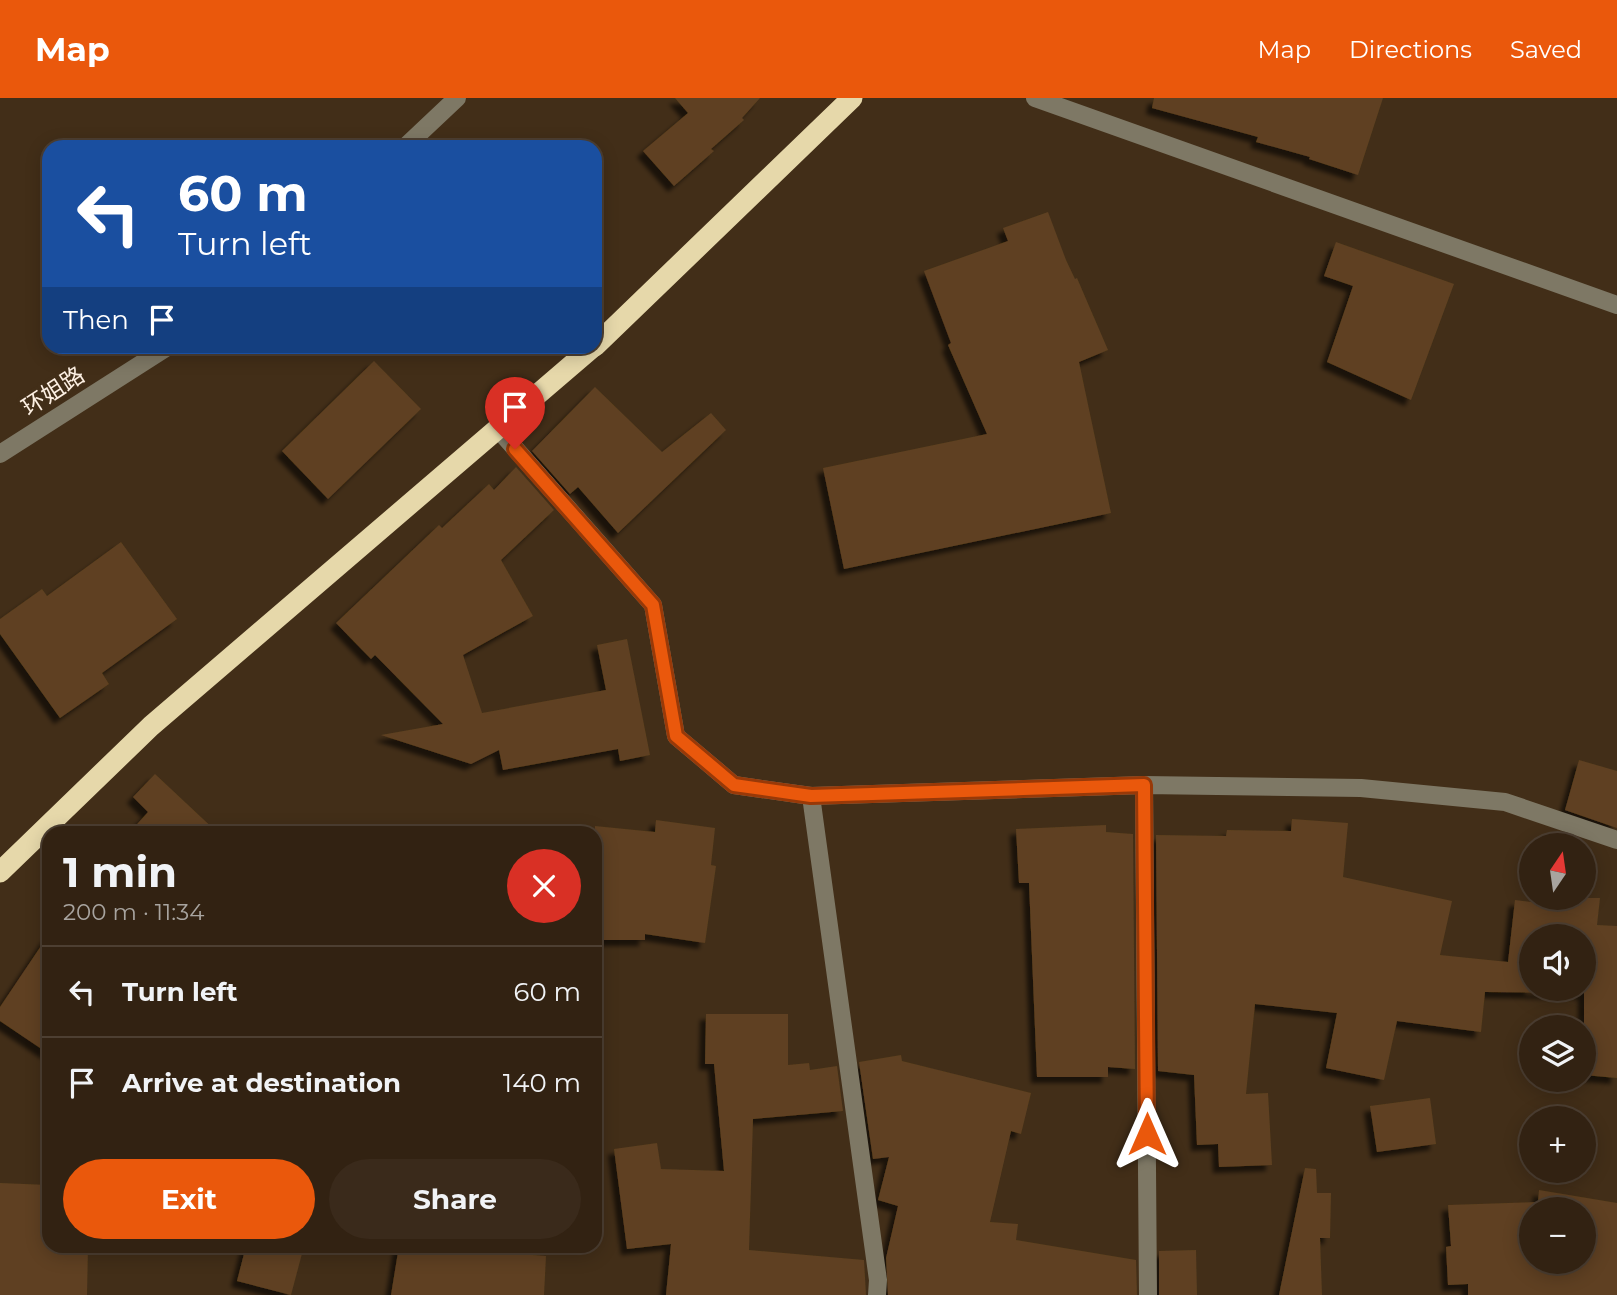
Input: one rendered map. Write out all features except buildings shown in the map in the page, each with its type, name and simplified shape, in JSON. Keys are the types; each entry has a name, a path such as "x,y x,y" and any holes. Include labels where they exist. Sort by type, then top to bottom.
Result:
{"highway":[{"path":"602,339 852,98"},
{"path":"48,826 151,726 586,354"},
{"path":"0,873 42,832"}],"street":[{"path":"412,140 457,98"},
{"path":"1035,98 1617,305"},
{"name":"环姐路","path":"0,454 156,354"},
{"path":"498,429 653,605 676,736 734,785 811,796 1144,785 1361,788 1505,802 1617,840"},
{"path":"1144,785 1148,1295"},
{"path":"811,796 878,1280 877,1295"}],"route":[{"path":"515,449 653,605 676,736 734,785 811,796 1144,785 1147,1134"}]}
